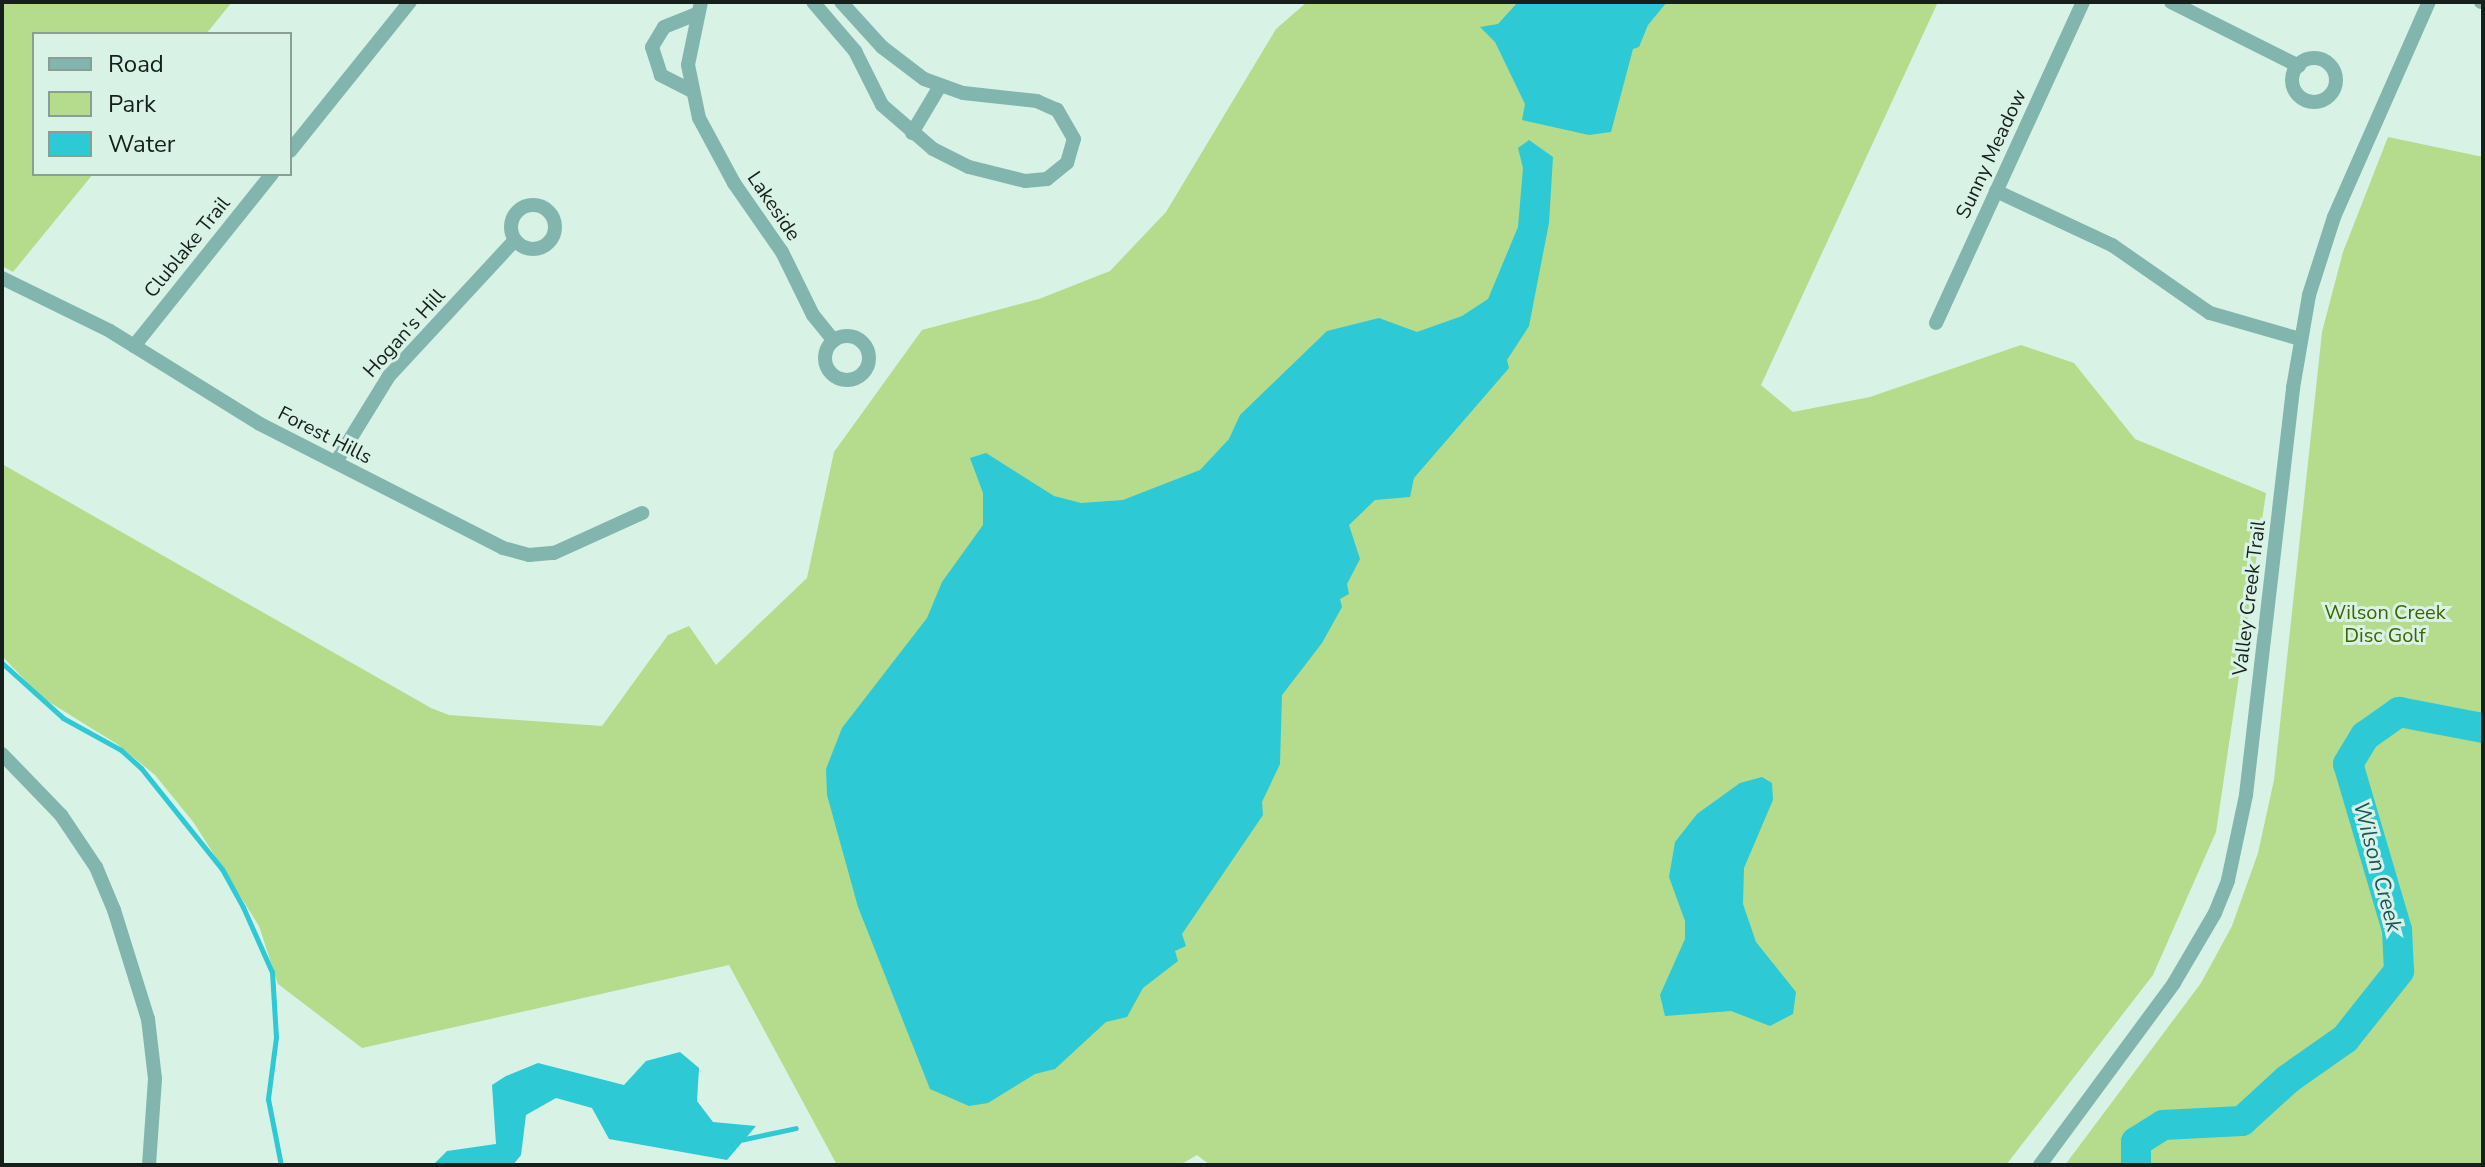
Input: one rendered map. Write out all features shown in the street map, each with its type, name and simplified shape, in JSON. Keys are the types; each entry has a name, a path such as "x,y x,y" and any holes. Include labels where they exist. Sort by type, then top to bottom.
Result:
{"street":[{"path":"292,149 410,2"},
{"path":"813,2 855,51 882,105 912,133 957,162 1025,181 1052,177 1070,158 1070,125 1050,106 940,86 891,56 841,2"},
{"name":"Sunny Meadow","path":"1936,323 2083,2"},
{"path":"2171,2 2299,66"},
{"name":"Valley Creek Trail","path":"2040,1165 2174,983 2215,913 2228,880 2246,795 2300,339 2334,217 2429,2"},
{"name":"Lakeside","path":"690,90 661,75 652,47 664,27 698,8"},
{"name":"Lakeside","path":"698,8 689,52 690,90 724,168 775,240 813,315 834,341"},
{"path":"912,133 940,86"},
{"name":"Clublake Trail","path":"134,346 270,176"},
{"path":"1996,191 2112,245 2210,313 2300,339"},
{"name":"Hogan's Hill","path":"336,462 389,376 515,240"},
{"name":"Forest Hills","path":"2,278 134,346 235,411 521,554 554,553 642,513"},
{"path":"2,754 61,815 96,867 118,922 148,1019 155,1079 149,1165"}],"green space":[{"path":"2,2 232,2 208,32 32,32 32,176 91,176 13,272 2,266"},
{"path":"1307,2 1938,2 1761,385 1793,412 1870,397 2021,345 2074,363 2135,439 2266,493 2216,832 2153,975 2006,1165 1210,1165 1197,1155 1180,1165 837,1165 729,965 362,1048 278,984 259,926 194,823 155,775 117,744 41,697 2,656 2,464 431,708 449,715 602,726 668,635 689,626 716,665 807,578 834,452 922,330 1039,299 1110,271 1166,212 1276,29"},
{"name":"Wilson Creek Disc Golf","path":"2388,137 2483,157 2483,1165 2065,1165 2201,983 2232,926 2258,853 2274,780 2322,332 2343,252"}],"water":[{"path":"1518,2 1667,2 1648,25 1639,47 1633,49 1611,132 1589,135 1522,120 1525,104 1495,42 1480,27 1498,24"},
{"path":"1529,140 1553,157 1549,223 1529,326 1507,360 1509,368 1414,478 1410,497 1375,500 1349,525 1360,559 1347,584 1349,594 1340,599 1342,607 1322,643 1282,695 1280,764 1262,802 1263,815 1182,934 1186,946 1175,951 1178,961 1143,988 1127,1017 1106,1022 1055,1069 1035,1074 988,1103 969,1106 930,1089 858,907 827,795 826,769 842,728 927,618 942,582 983,525 983,493 970,458 986,453 1054,496 1081,503 1123,500 1200,470 1229,439 1240,415 1327,331 1379,318 1417,332 1462,316 1488,299 1518,227 1523,168 1518,148"},
{"path":"1762,777 1772,783 1773,800 1744,868 1743,904 1756,942 1796,992 1793,1014 1770,1026 1731,1011 1665,1016 1660,995 1685,939 1685,921 1669,877 1675,842 1697,814 1740,783"},
{"path":"680,1052 699,1068 697,1101 713,1122 756,1126 727,1160 609,1139 592,1108 556,1098 526,1115 521,1155 513,1165 433,1165 447,1151 496,1144 492,1085 506,1076 538,1063 624,1085 646,1061"}],"waterway":[{"path":"2,663 63,718 121,750 141,768 222,869 272,972 276,1037 268,1099 281,1165"},
{"name":"Wilson Creek","path":"2136,1165 2136,1142 2163,1125 2242,1121 2288,1079 2345,1039 2399,971 2397,930 2348,764 2365,736 2399,712 2483,728"},
{"path":"735,1141 796,1128"}]}
